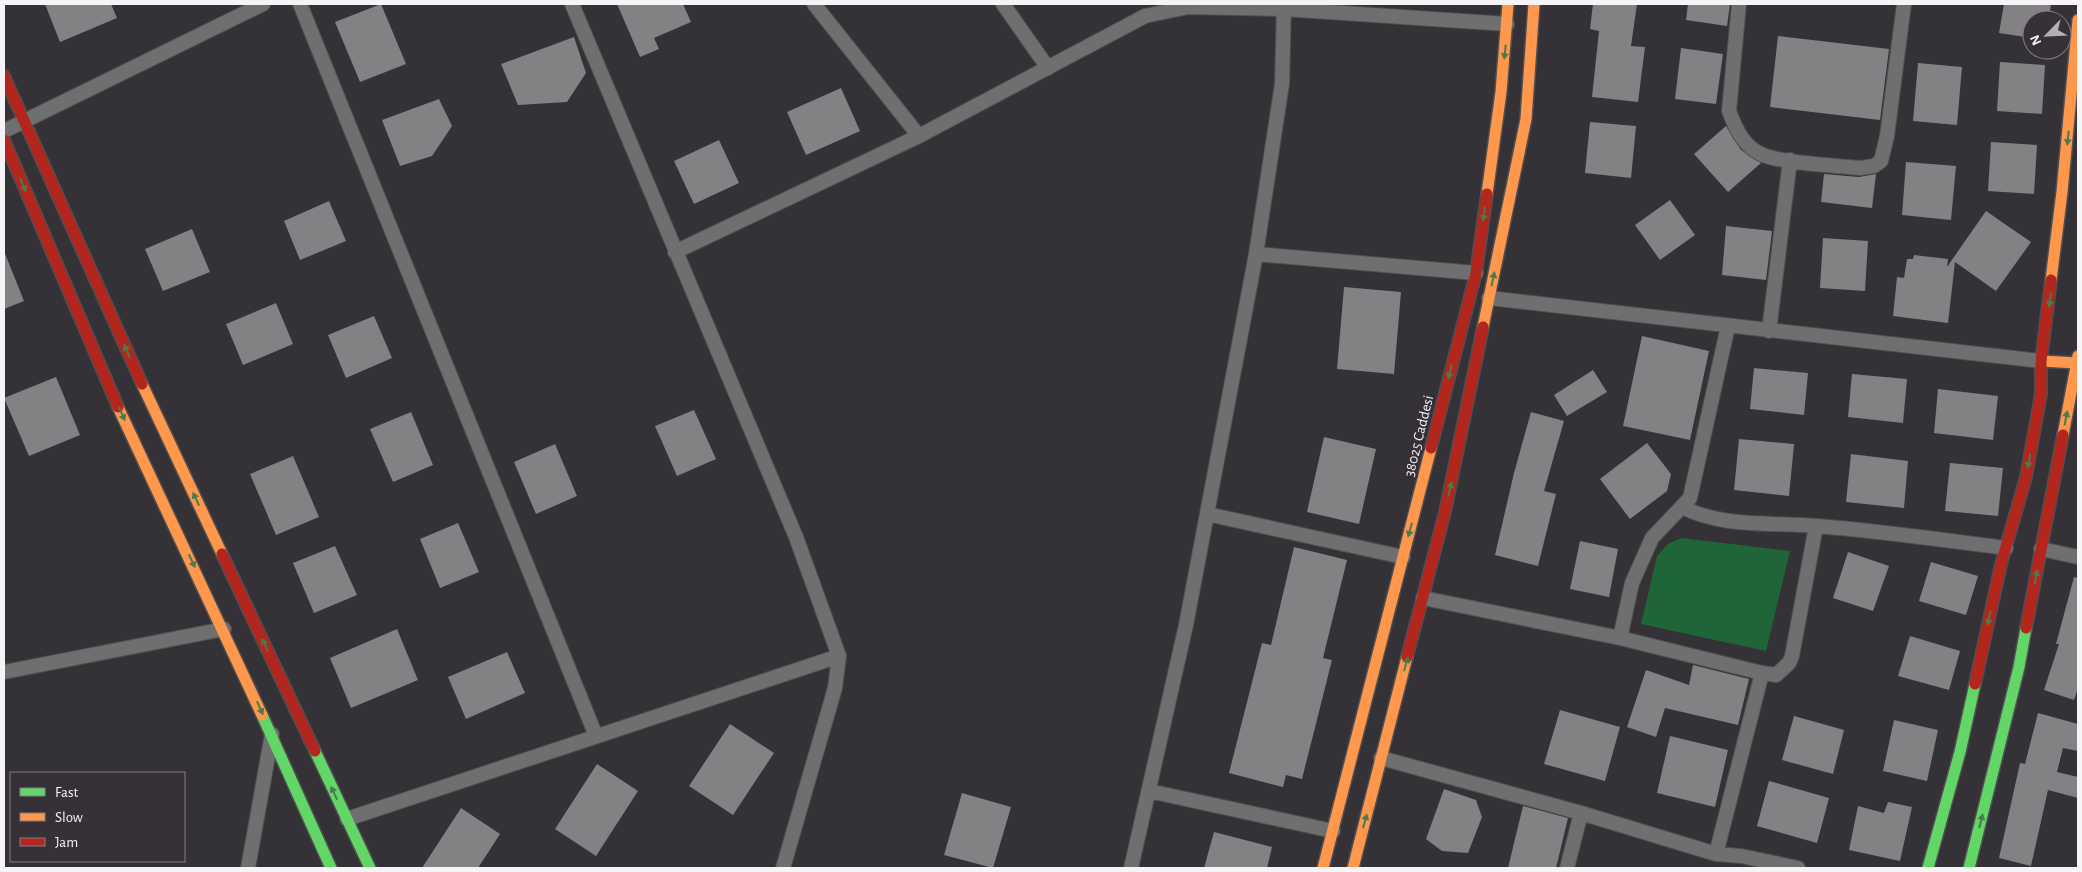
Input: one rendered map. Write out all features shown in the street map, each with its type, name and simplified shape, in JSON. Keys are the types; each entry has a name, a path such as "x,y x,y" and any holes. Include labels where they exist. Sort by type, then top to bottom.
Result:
{"street":[{"path":"4,131 263,4"},
{"path":"300,4 596,736"},
{"path":"572,4 796,536 838,656 835,688 783,868"},
{"path":"814,4 919,136"},
{"path":"1004,4 1048,68"},
{"name":"38025 Caddesi","path":"1323,868 1476,273 1508,4"},
{"path":"1353,868 1445,512 1526,119 1534,4"},
{"path":"1739,4 1729,111 1734,126 1746,142 1757,152 1772,158 1860,168 1874,166 1881,161 1887,136 1904,4"},
{"path":"675,252 919,136 1155,9 1284,6 1507,24"},
{"path":"1131,868 1186,624 1256,254 1282,84 1284,6"},
{"path":"1928,868 1960,752 2001,564 2026,477 2041,394 2042,361 2062,192 2078,20"},
{"path":"4,76 145,392 370,868"},
{"path":"4,140 122,415 224,628 331,868"},
{"path":"1769,331 1790,160"},
{"path":"1256,254 1476,273"},
{"path":"1489,298 2042,361 2078,361 2019,668 1969,868"},
{"path":"1620,638 1632,583 1652,538 1690,498 1728,326"},
{"path":"1682,507 1698,515 1726,521 1816,526 2006,548"},
{"path":"1207,514 1403,557"},
{"path":"1423,598 1620,638 1776,675 1789,663 1792,656 1816,526"},
{"path":"2041,549 2078,557"},
{"path":"4,672 224,628"},
{"path":"347,820 838,656"},
{"path":"1716,854 1762,673"},
{"path":"248,868 272,734"},
{"path":"1382,758 1581,813 1740,862 1798,868"},
{"path":"1149,791 1333,830"},
{"path":"1567,868 1581,813"}],"green space":[{"path":"1681,538 1790,551 1766,651 1641,624 1657,556 1668,544"}],"building":[{"path":"45,4 111,4 117,18 60,42"},
{"path":"381,4 406,64 360,82 335,22"},
{"path":"617,4 683,4 691,22 654,38 659,49 640,57"},
{"path":"1593,4 1637,4 1631,46 1645,47 1638,102 1592,97 1599,31 1590,29"},
{"path":"1688,4 1730,4 1727,26 1686,20"},
{"path":"2004,4 2051,4 2050,10 2022,10 2022,36 1999,33"},
{"path":"1778,36 1889,49 1880,120 1770,107"},
{"path":"574,37 586,73 567,102 518,105 501,64"},
{"path":"1681,48 1723,54 1716,104 1675,99"},
{"path":"2000,62 2045,65 2042,114 1997,111"},
{"path":"1918,63 1962,67 1957,125 1913,121"},
{"path":"841,88 860,131 806,155 787,112"},
{"path":"439,99 452,126 432,156 400,166 382,120"},
{"path":"1590,122 1636,126 1631,178 1585,173"},
{"path":"1726,126 1741,150 1761,163 1728,192 1694,154"},
{"path":"719,140 739,183 694,204 674,161"},
{"path":"1991,142 2037,145 2034,194 1988,191"},
{"path":"1906,162 1956,166 1951,220 1902,215"},
{"path":"1824,174 1859,177 1876,174 1872,208 1821,202"},
{"path":"1670,200 1695,235 1660,260 1635,225"},
{"path":"329,201 346,241 300,260 284,221"},
{"path":"1986,211 2031,242 1996,291 1955,262 1948,323 1893,316 1897,277 1904,278 1907,259 1913,259 1914,255 1948,259 1947,267"},
{"path":"1726,226 1772,231 1766,280 1722,275"},
{"path":"192,229 210,272 163,291 145,249"},
{"path":"1823,238 1868,241 1865,291 1820,288"},
{"path":"4,251 24,301 4,309"},
{"path":"1344,287 1401,292 1394,374 1337,369"},
{"path":"276,303 293,344 243,365 226,324"},
{"path":"374,316 392,358 346,378 328,335"},
{"path":"1642,336 1709,351 1690,440 1623,426"},
{"path":"1754,368 1808,373 1804,415 1750,409"},
{"path":"1593,370 1607,392 1567,416 1554,395"},
{"path":"1852,374 1907,379 1903,423 1848,417"},
{"path":"56,377 80,435 29,456 4,398"},
{"path":"1938,389 1998,396 1993,440 1934,433"},
{"path":"694,410 716,459 677,476 655,426"},
{"path":"411,412 433,465 393,482 370,429"},
{"path":"1531,412 1564,421 1544,491 1556,494 1538,566 1495,555 1514,473"},
{"path":"1324,437 1376,449 1359,524 1307,512"},
{"path":"1739,439 1794,444 1789,496 1734,490"},
{"path":"1647,443 1671,474 1667,491 1630,519 1600,479"},
{"path":"555,444 577,496 536,514 514,462"},
{"path":"1851,454 1908,461 1904,508 1846,502"},
{"path":"293,456 319,517 276,535 250,474"},
{"path":"1950,463 2003,468 1998,516 1945,511"},
{"path":"458,523 479,572 440,588 420,539"},
{"path":"1580,541 1618,549 1609,597 1570,589"},
{"path":"335,546 357,595 314,613 293,563"},
{"path":"1294,547 1347,560 1323,658 1332,660 1302,779 1286,775 1283,787 1229,773 1262,643 1271,645"},
{"path":"1848,552 1889,566 1873,611 1833,598"},
{"path":"1931,562 1978,576 1966,615 1919,601"},
{"path":"2074,577 2078,578 2078,688 2074,700 2044,690 2059,644 2056,644"},
{"path":"397,629 418,680 351,708 330,658"},
{"path":"1910,636 1960,651 1949,690 1898,676"},
{"path":"507,652 525,693 466,719 448,677"},
{"path":"1693,665 1749,679 1738,725 1665,708 1656,737 1627,727 1646,670 1689,685"},
{"path":"1560,710 1620,727 1605,781 1544,764"},
{"path":"2038,713 2078,724 2078,751 2063,748 2057,772 2078,777 2078,798 2048,790 2031,866 1999,858 2020,763 2025,764"},
{"path":"1794,716 1844,730 1833,774 1782,760"},
{"path":"1894,720 1938,730 1927,781 1883,771"},
{"path":"730,724 774,753 733,815 689,786"},
{"path":"1670,736 1728,750 1715,807 1657,793"},
{"path":"597,764 638,791 596,856 555,829"},
{"path":"1769,781 1829,798 1817,843 1757,826"},
{"path":"1444,789 1476,800 1482,817 1468,853 1442,851 1426,839"},
{"path":"962,793 1011,807 993,868 944,855"},
{"path":"1888,802 1912,807 1900,861 1849,850 1858,806 1884,813"},
{"path":"1523,806 1568,818 1556,868 1508,868"},
{"path":"461,808 500,834 478,868 422,868"},
{"path":"1214,832 1272,847 1267,868 1204,868"}],"traffic: fast":[{"path":"1969,868 2019,667 2026,628"},
{"path":"1928,868 1960,752 1975,684"},
{"path":"262,715 331,868"},
{"path":"315,751 370,868"}],"traffic: slow":[{"path":"1487,194 1501,92 1508,4"},
{"path":"1483,327 1526,119 1534,4"},
{"path":"2051,280 2062,192 2078,20"},
{"path":"2063,435 2078,356"},
{"path":"2041,361 2077,363"},
{"path":"142,384 222,554"},
{"path":"118,407 262,715"},
{"path":"1323,868 1431,448"},
{"path":"1353,868 1407,657"}],"traffic: jam":[{"path":"4,76 142,384"},
{"path":"4,140 118,407"},
{"path":"1431,448 1476,273 1487,194"},
{"path":"1975,684 2001,564 2026,477 2041,394 2041,361 2051,280"},
{"path":"1407,657 1445,512 1483,327"},
{"path":"2026,628 2063,435"},
{"path":"222,554 315,751"}]}
